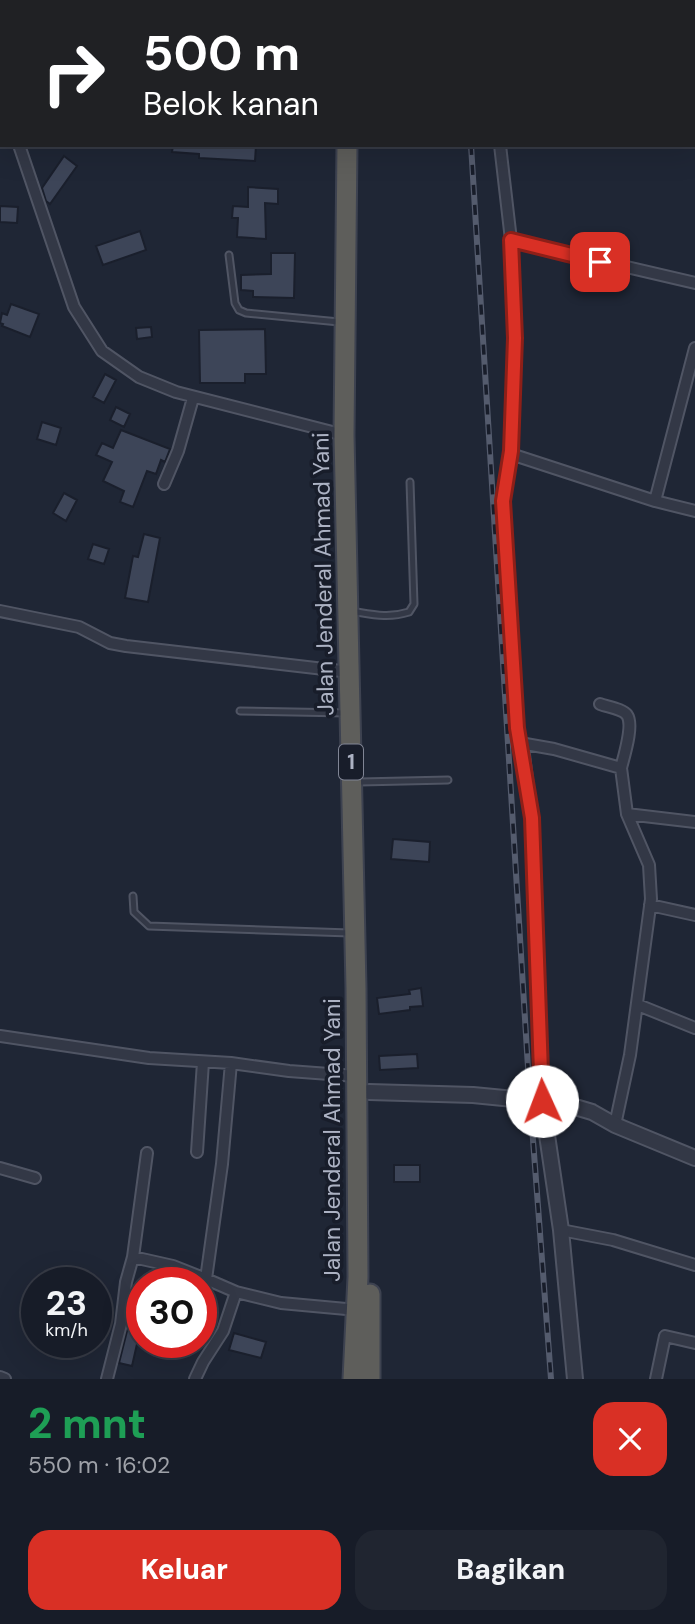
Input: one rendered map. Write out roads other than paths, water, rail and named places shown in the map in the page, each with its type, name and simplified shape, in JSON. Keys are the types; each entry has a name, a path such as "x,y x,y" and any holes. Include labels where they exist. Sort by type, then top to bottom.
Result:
{"highway":[{"name":"Jalan Jenderal Ahmad Yani","path":"347,147 344,435 355,933 358,1277 353,1379"},
{"name":"1","path":"358,147 355,470 369,1092 370,1379"}],"street":[{"path":"20,147 74,307 102,351 139,377 194,398 344,435"},
{"path":"500,147 511,240 515,338 511,451 503,501 520,743 532,818 542,1101 561,1230 575,1379"},
{"path":"511,240 695,283"},
{"path":"655,501 695,348"},
{"path":"164,484 194,398"},
{"path":"511,451 517,456 655,501 695,511"},
{"path":"0,611 79,627 110,643 126,646 349,672"},
{"path":"600,704 626,713 629,718 630,727 621,768 627,814 649,865 650,905 638,1005 615,1125"},
{"path":"520,743 554,749 621,768"},
{"path":"627,814 695,822"},
{"path":"650,905 695,915"},
{"path":"638,1005 695,1028"},
{"path":"0,1036 149,1058 231,1063 356,1076"},
{"path":"197,1152 203,1062"},
{"path":"208,1267 222,1164 231,1063"},
{"path":"369,1092 542,1101 592,1112 615,1125 695,1158"},
{"path":"107,1379 121,1324 126,1282 133,1257 147,1153"},
{"path":"0,1168 36,1178"},
{"path":"561,1230 592,1235 695,1265"},
{"path":"133,1257 176,1267"},
{"path":"217,1284 236,1292 281,1303 357,1310"},
{"path":"195,1379 223,1331 236,1292"},
{"path":"656,1379 665,1336 695,1343"},
{"path":"0,1377 5,1379"}],"lane":[{"path":"229,255 235,303 239,310 297,320 346,322"},
{"path":"357,612 384,617 398,616 409,612 414,604 411,482"},
{"path":"240,711 351,713"},
{"path":"360,782 448,780"},
{"path":"133,896 134,912 149,926 355,933"}],"railway":[{"path":"471,147 530,1100 551,1379"}]}
